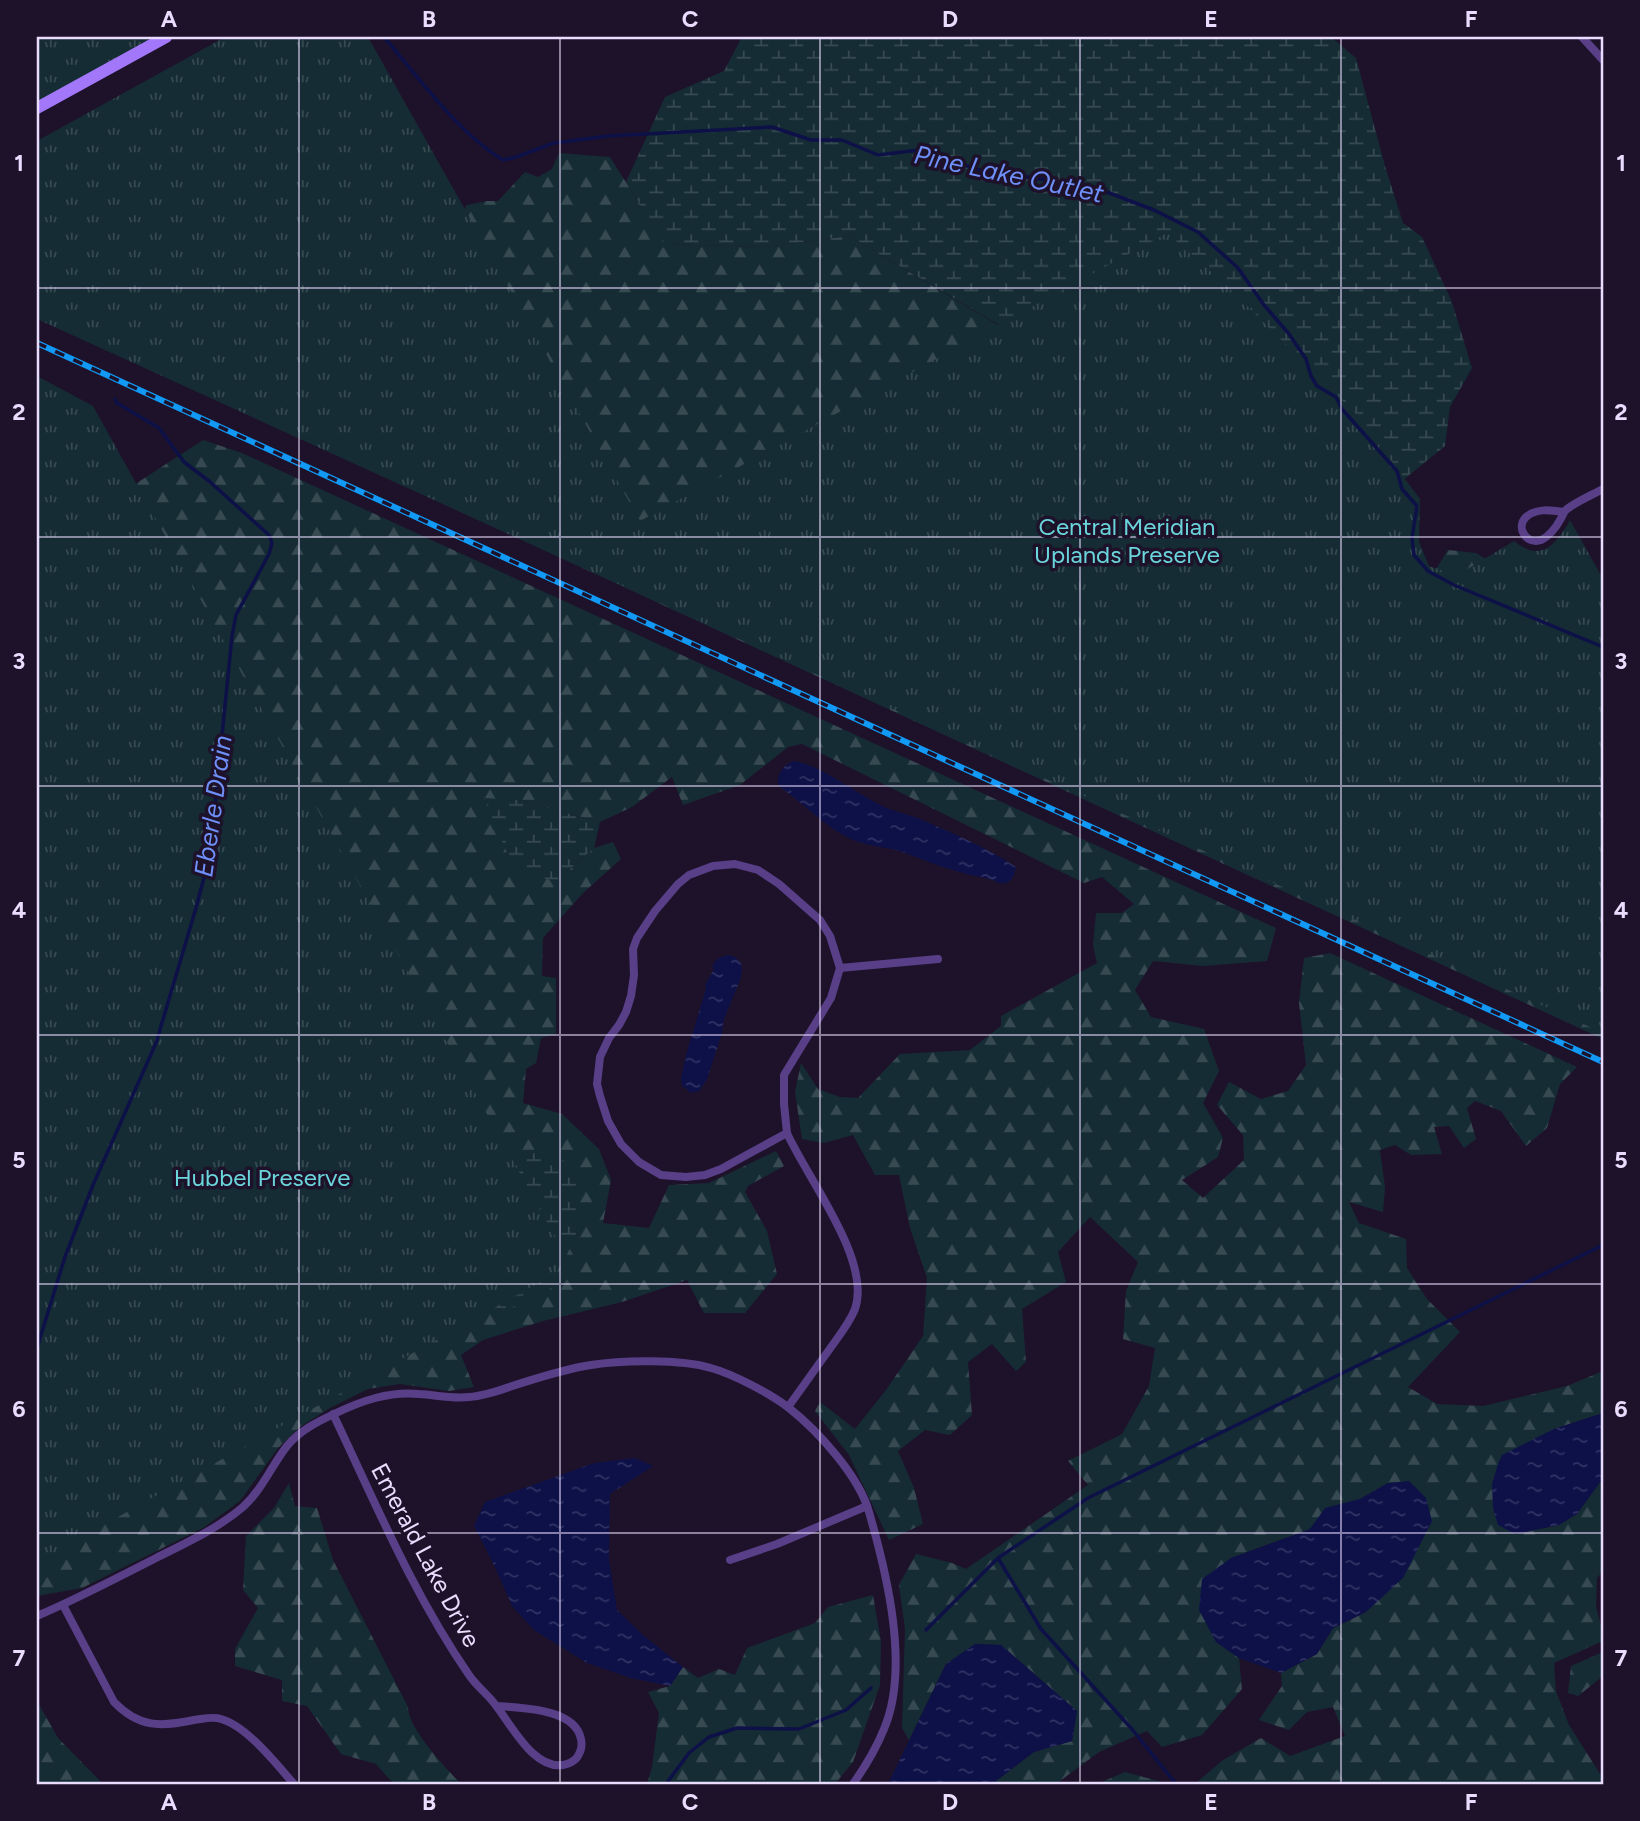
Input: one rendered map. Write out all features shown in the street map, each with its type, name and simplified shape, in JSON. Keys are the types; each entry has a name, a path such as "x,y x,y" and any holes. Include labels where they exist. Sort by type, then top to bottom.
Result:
{"street":[{"path":"37,108 166,37"},
{"path":"1582,37 1603,60"},
{"path":"1563,512 1536,512 1527,516 1521,529 1528,540 1542,540 1557,525 1563,512 1603,489"},
{"path":"787,1133 705,1175 661,1175 639,1162 621,1144 608,1121 600,1096 600,1057 626,1012 631,996 634,975 633,949 637,938 678,884 689,875 713,866 735,864 758,870 779,884 820,920 830,936 840,968 831,998 784,1075 783,1104 787,1133 852,1258 858,1294 846,1326 788,1407"},
{"path":"840,968 937,959"},
{"path":"37,1616 211,1530 246,1504 289,1444 304,1430 333,1414 373,1398 418,1393 467,1398 486,1395 564,1370 621,1361 710,1367 745,1382 788,1407 840,1460 867,1506 882,1557 893,1618 895,1667 892,1698 885,1727 869,1760 853,1784"},
{"name":"Emerald Lake Drive","path":"333,1414 418,1590 439,1630 471,1678 497,1706 513,1732 539,1757 553,1764 563,1765 578,1757 582,1748 579,1731 565,1719 547,1712 497,1706"},
{"path":"730,1560 777,1544 867,1506"},
{"path":"63,1605 114,1702 124,1714 138,1721 154,1724 176,1724 206,1718 221,1719 239,1729 261,1747 294,1784"}],"green space":[{"path":"37,37 155,37 37,103"},
{"name":"Central Meridian Uplands Preserve","path":"225,37 368,37 640,521 1167,233 1226,285 1357,415 1420,499 1419,542 1429,566 1456,576 1514,541 1532,551 1540,551 1559,537 1570,520 1603,579 1603,1033 37,319 37,141"},
{"path":"742,37 1331,37 1356,58 1403,223 1422,237 1452,302 1472,368 1450,407 1445,446 1354,520 1026,341 849,236 765,247 664,244 626,182 665,97 724,71"},
{"name":"Central Meridian Uplands Preserve","path":"559,153 610,157 665,244 765,247 849,236 1428,582 1448,550 1476,553 1532,587 1603,619 1603,1039 247,413 467,205 498,201 525,172 538,177 552,169"},
{"name":"Hubbel Preserve","path":"37,376 93,406 571,1265 37,1562"},
{"path":"203,440 242,453 1276,928 1267,961 1203,966 1153,961 1135,990 1151,1017 1204,1029 1219,1071 1203,1103 1223,1138 1218,1157 1182,1180 1203,1198 1244,1160 1243,1135 1217,1105 1229,1082 1261,1099 1288,1091 1306,1065 1299,1003 1304,958 1330,953 1577,1067 1560,1084 1547,1128 1526,1146 1501,1111 1475,1101 1467,1108 1476,1139 1464,1148 1449,1126 1434,1127 1442,1154 1411,1155 1395,1145 1380,1150 1385,1188 1383,1212 1349,1202 1359,1223 1406,1239 1407,1268 1427,1299 1460,1332 1408,1387 1437,1404 1483,1406 1567,1386 1603,1371 1603,1413 1554,1429 1515,1534 1559,1525 1577,1514 1603,1478 1603,1571 1597,1578 1596,1607 1603,1641 1554,1663 1556,1691 1569,1725 1603,1777 1603,1784 1195,1784 1223,1760 1261,1738 1290,1756 1345,1736 1333,1707 1307,1712 1289,1730 1259,1720 1282,1686 1281,1673 1317,1654 1333,1628 1366,1612 1388,1483 1360,1499 1326,1508 1310,1529 1231,1558 1216,1642 1239,1658 1242,1689 1202,1735 1162,1747 1147,1731 1099,1752 1056,1784 992,1784 1034,1752 1072,1741 1077,1711 1001,1645 975,1644 946,1664 909,1740 902,1728 905,1629 899,1585 916,1554 966,1569 1088,1485 1068,1461 1122,1434 1149,1386 1155,1348 1123,1339 1126,1291 1138,1262 1090,1217 1058,1252 1066,1282 1022,1309 1026,1362 1016,1371 992,1344 968,1362 972,1415 950,1435 925,1430 898,1451 914,1488 923,1524 889,1540 849,1455 815,1411 820,1402 855,1429 923,1336 927,1278 910,1228 899,1175 875,1175 853,1135 824,1143 802,1139 795,1092 801,1063 818,1089 840,1097 858,1098 900,1054 970,1050 1001,1026 1001,1016 1097,963 1093,945 1096,913 1122,913 1134,904 1102,877 1084,883 802,744 788,747 740,785 683,805 672,777 632,807 600,822 518,800 555,882 594,848 613,842 621,859 583,893 543,938 542,976 556,978 556,1034 541,1038 536,1063 526,1069 523,1103 562,1114 599,1149 611,1180 603,1223 649,1228 669,1185 709,1183 776,1151 784,1166 748,1186 745,1192 767,1231 777,1274 745,1313 704,1313 687,1280 622,1302 543,1321 483,1340 461,1355 474,1387 449,1391 400,1384 368,1389 300,1427 278,1448 240,1501 203,1528 82,1588 37,1596 37,548"},
{"path":"484,798 518,800 600,822 594,848 555,882 513,867"},
{"path":"527,1151 576,1164 577,1233 551,1290 508,1309 449,1303 451,1159"},
{"path":"289,1483 295,1506 317,1508 333,1560 408,1707 414,1726 429,1748 461,1784 398,1784 390,1780 376,1764 341,1754 307,1706 282,1701 282,1680 235,1666 235,1649 258,1608 243,1590 246,1536 274,1508"},
{"path":"873,1595 881,1642 880,1685 853,1762 835,1784 647,1784 659,1713 648,1692 670,1686 683,1667 698,1678 719,1669 735,1675 747,1648 815,1623 828,1607"},
{"path":"1603,1652 1603,1676 1578,1696 1568,1693 1571,1666"},
{"path":"37,1701 58,1738 103,1784 37,1784"},
{"path":"1125,1772 1169,1784 1097,1784"}],"water":[{"path":"793,761 828,774 878,804 915,817 992,853 1016,867 1013,877 1006,883 999,883 846,837 778,784 781,770"},
{"path":"728,955 741,963 740,980 724,1019 707,1079 699,1091 690,1093 682,1086 681,1078 705,985 717,959"},
{"path":"1603,1413 1603,1478 1577,1514 1559,1525 1515,1534 1498,1525 1493,1508 1492,1484 1502,1455 1554,1429"},
{"path":"635,1458 653,1466 610,1494 609,1560 617,1610 683,1667 670,1686 631,1678 587,1663 534,1630 512,1606 474,1526 485,1502 594,1463"},
{"path":"1409,1481 1426,1498 1432,1521 1403,1578 1366,1612 1333,1628 1317,1654 1281,1673 1239,1658 1216,1642 1199,1610 1202,1579 1231,1558 1310,1529 1325,1508 1360,1499 1388,1483"},
{"path":"975,1644 1001,1645 1077,1711 1072,1741 1034,1752 992,1784 888,1784 946,1664"}],"waterway":[{"name":"Pine Lake Outlet","path":"384,37 455,120 486,149 503,160 554,143 608,136 772,127 811,140 842,140 878,155 919,150 989,173 1099,189 1154,210 1198,232 1238,268 1306,359 1317,386 1336,397 1342,409 1397,471 1402,489 1417,506 1412,538 1414,555 1428,571 1454,585 1603,647"},
{"name":"Eberle Drain","path":"37,1348 65,1257 93,1185 156,1043 196,908 210,855 236,615 269,554 272,543 269,535 184,462 159,428 117,403 115,399"},
{"path":"926,1630 998,1558 1088,1498 1603,1245"},
{"path":"998,1558 1041,1629 1131,1728 1176,1784"},
{"path":"666,1784 689,1753 709,1737 737,1728 799,1729 846,1710 871,1688"}],"railway":[{"path":"37,343 1603,1062"}]}
